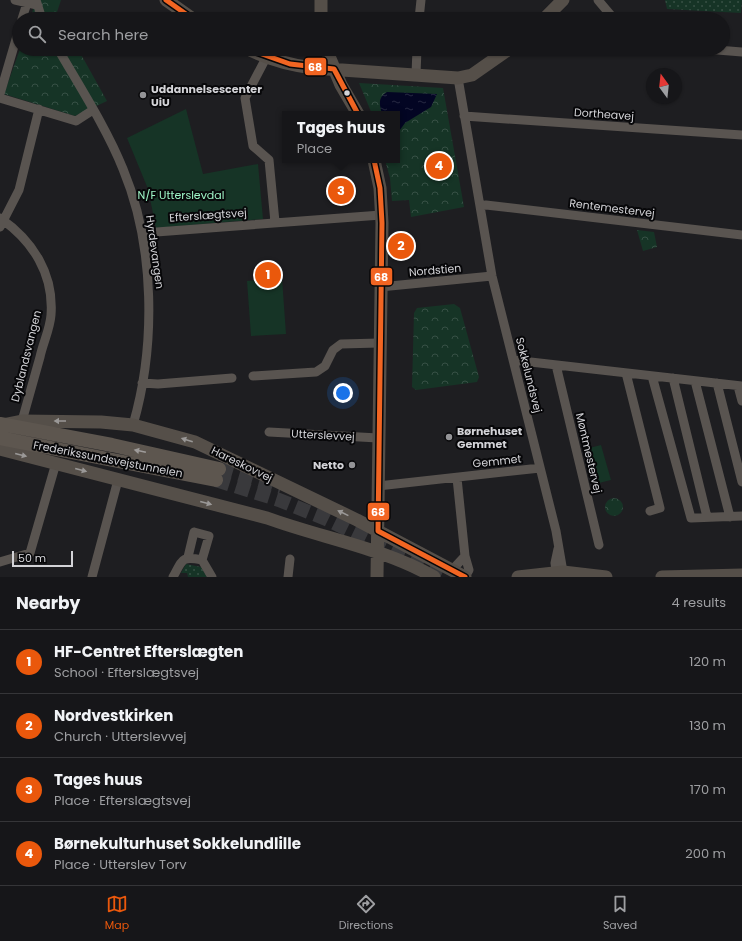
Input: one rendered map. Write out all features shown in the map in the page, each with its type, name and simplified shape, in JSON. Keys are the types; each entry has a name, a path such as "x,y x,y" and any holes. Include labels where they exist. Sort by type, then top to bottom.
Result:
{"main road":[{"name":"Frederikssundsvejstunnelen","path":"2,429 112,445 218,475"}],"street":[{"path":"15,0 27,3 36,2 40,12"},
{"path":"166,0 183,12"},
{"path":"321,0 321,12"},
{"path":"420,12 421,0"},
{"path":"551,12 563,0"},
{"path":"598,0 608,12"},
{"path":"24,12 27,3"},
{"path":"730,51 742,52"},
{"path":"0,94 12,53"},
{"name":"Hyrdevangen","path":"62,56 93,110 123,168 136,204 142,233 149,286 147,349 142,383 133,425"},
{"path":"262,56 289,65 458,78 472,75 498,56"},
{"path":"329,56 356,111"},
{"path":"416,74 417,56"},
{"path":"266,58 245,98 253,146 269,160 275,222"},
{"name":"Sokkelundsvej","path":"458,78 492,276 556,531 558,573"},
{"path":"0,98 76,121 93,110"},
{"path":"1,222 19,190 39,109"},
{"name":"Dortheavej","path":"464,116 742,135"},
{"path":"375,163 380,188 381,215 377,577"},
{"name":"Rentemestervej","path":"480,206 486,205 742,235"},
{"name":"Efterslægtsvej","path":"142,233 381,215"},
{"name":"Dyblandsvangen","path":"1,222 22,236 36,252 46,273 50,293 51,316 22,421"},
{"name":"Nordstien","path":"380,287 492,276"},
{"path":"252,376 316,372 325,366 333,350 341,344 379,343"},
{"path":"513,360 740,386 742,401"},
{"name":"Møntmestervej","path":"556,365 599,545"},
{"path":"626,373 660,508 650,511"},
{"path":"652,376 691,518 742,516"},
{"path":"142,383 158,384 232,378"},
{"path":"673,378 707,517"},
{"path":"695,381 730,517"},
{"path":"717,383 742,482"},
{"name":"Hareskovvej","path":"2,429 22,421 101,422 133,425 195,442 378,531 465,577"},
{"name":"Utterslevvej","path":"269,432 378,438"},
{"path":"0,449 267,518 305,532 378,552 404,562 434,577"},
{"path":"0,562 30,553 56,463"},
{"name":"Gemmet","path":"378,486 540,468"},
{"path":"458,478 465,556 469,570 465,577"},
{"path":"92,577 118,480"},
{"path":"188,557 194,532 209,536 202,560 212,577"},
{"path":"452,570 465,556"},
{"path":"173,577 182,559 188,557 202,560"},
{"path":"288,577 290,560"},
{"path":"518,577 558,573 606,577"},
{"path":"662,577 742,575"}],"green space":[{"path":"36,0 61,0 57,12 32,12"},
{"path":"665,0 742,0 741,13 667,9"},
{"path":"18,56 82,56 107,101 75,116 4,94"},
{"path":"359,83 443,88 464,207 411,217 409,200 392,201 390,178 386,163 400,163 400,111 371,111"},
{"name":"N/F Utterslevdal","path":"186,109 203,174 258,164 263,219 156,228 148,189 127,138"},
{"path":"637,230 654,232 657,247 643,251"},
{"path":"282,278 286,334 251,336 247,281"},
{"path":"454,304 460,308 479,377 477,382 416,390 412,387 414,313 417,308"},
{"path":"601,445 611,480 595,484 585,449"},
{"path":"614,498 620,501 623,507 620,513 614,516 608,513 605,507 608,501"},
{"path":"186,564 201,567 207,577 188,577 187,573 181,573"}],"water":[{"path":"387,92 437,94 431,107 405,123 400,130 400,111 381,111 380,99"}],"tunnel":[{"path":"219,469 281,487"},
{"path":"216,480 279,500 326,519 445,577"}],"transit line":[{"name":"68","path":"166,0 183,12"},
{"name":"68","path":"268,56 290,64 334,69 356,111"},
{"name":"68","path":"375,163 380,188 382,223 378,531 465,577"}],"place":[{"name":"Uddannelsescenter UiU","path":"143,95"},
{"name":"Børnekulturhuset Sokkelundlille","path":"439,166"},
{"name":"Tages huus","path":"341,191"},
{"name":"Nordvestkirken","path":"401,246"},
{"name":"HF-Centret Efterslægten","path":"268,275"},
{"name":"Børnehuset Gemmet","path":"449,437"},
{"name":"Netto","path":"352,465"}]}
